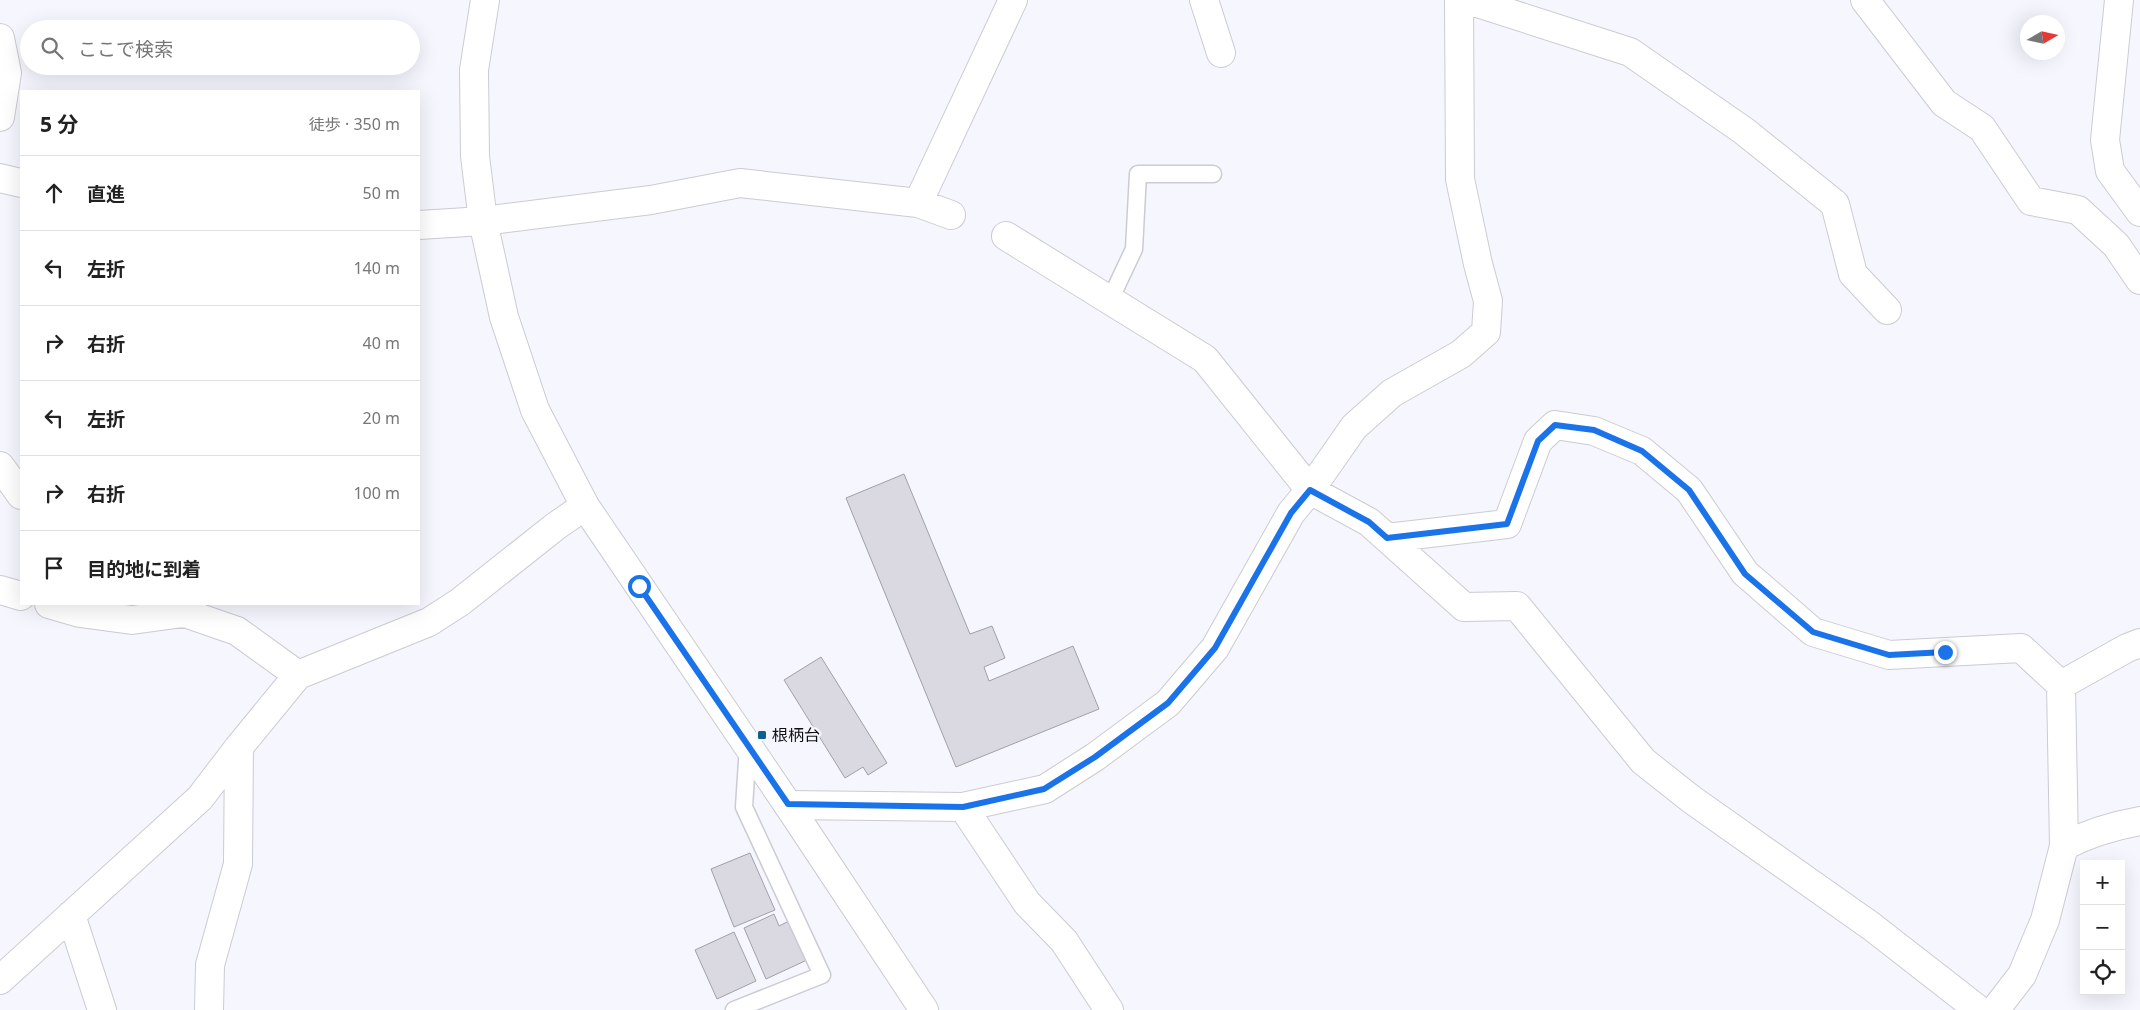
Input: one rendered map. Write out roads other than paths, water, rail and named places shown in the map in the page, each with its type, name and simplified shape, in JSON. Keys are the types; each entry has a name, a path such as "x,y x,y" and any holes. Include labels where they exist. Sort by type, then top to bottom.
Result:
{"street":[{"path":"485,0 474,70 475,156 483,221 504,317 535,410 585,506 788,804 924,1010"},
{"path":"918,203 1013,0"},
{"path":"1204,0 1221,52"},
{"path":"788,804 963,807 1044,789 1095,757 1168,703 1215,648 1291,513 1310,490 1354,427 1392,393 1461,354 1486,332 1488,301 1460,179 1459,0"},
{"path":"1468,0 1630,52 1744,131 1835,204 1853,274 1887,310"},
{"path":"1865,0 1944,103 1982,128 2031,202 2078,210 2116,245 2140,280"},
{"path":"2119,0 2106,140 2110,171 2140,212"},
{"path":"0,38 7,73 1,108"},
{"path":"0,178 20,182"},
{"path":"420,226 483,221 651,200 740,183 918,203 951,214"},
{"path":"1006,236 1206,359 1310,490 1369,522 1464,607 1517,606 1643,760 1691,799 1872,926 1980,1010"},
{"path":"1387,538 1507,524 1538,441 1555,425 1594,430 1642,451 1689,490 1745,574 1813,632 1889,655 2021,648 2061,684 2064,846 2045,920 2022,976 1995,1010"},
{"path":"0,466 20,494"},
{"path":"0,980 200,798 298,675 429,622 460,602 556,526 585,506"},
{"path":"0,590 20,596"},
{"path":"53,605 80,612 132,620 185,612"},
{"path":"163,605 237,631 298,675"},
{"path":"2061,684 2127,648 2140,643"},
{"path":"209,1010 210,965 238,864 239,747"},
{"path":"963,807 1027,903 1064,941 1109,1010"},
{"path":"2064,846 2087,834 2117,825 2140,821"},
{"path":"71,916 102,1010"}],"lane":[{"path":"1110,300 1134,250 1138,174 1212,174"},
{"path":"734,1010 822,975 744,807 748,746"}],"place":[{"name":"根柄台","path":"762,735"}]}
